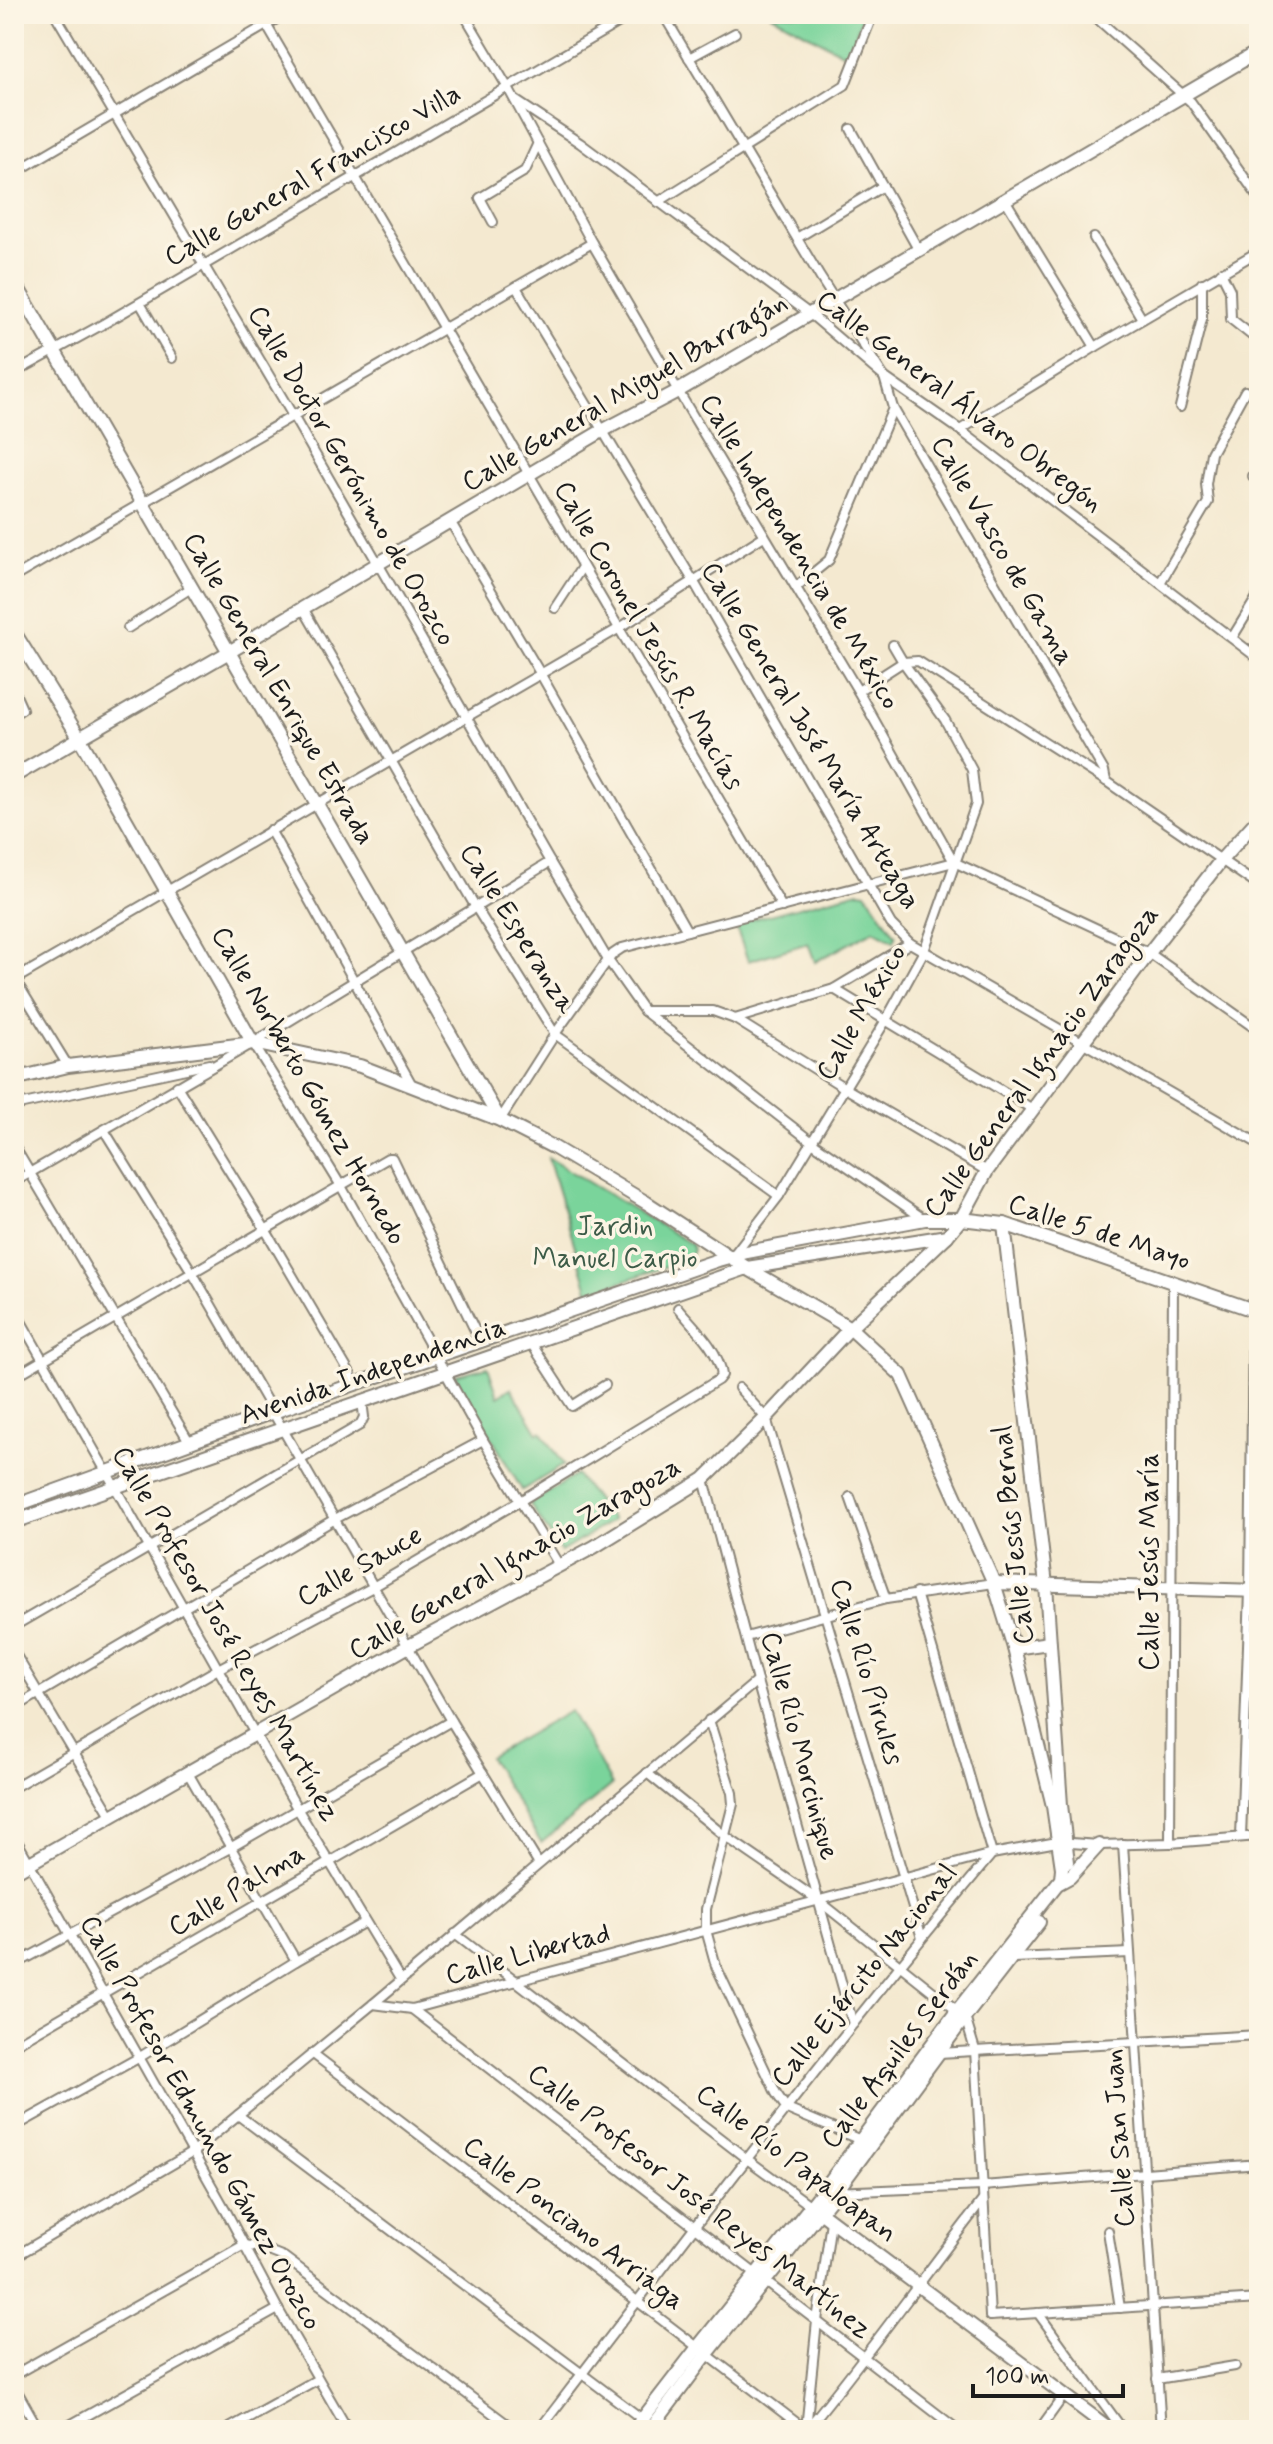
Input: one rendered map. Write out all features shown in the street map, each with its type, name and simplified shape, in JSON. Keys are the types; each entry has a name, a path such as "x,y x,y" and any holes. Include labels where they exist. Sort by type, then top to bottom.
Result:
{"main road":[{"name":"Calle General Miguel Barragán","path":"15,772 229,652 602,431 678,391 1259,51"},
{"name":"Calle General Enrique Estrada","path":"14,281 500,1120"},
{"name":"Calle Norberto Gómez Hornedo","path":"14,632 18,646 79,737 253,1043"},
{"name":"Calle General Ignacio Zaragoza","path":"14,1872 407,1647 594,1547 704,1479 850,1328 947,1236 961,1219 987,1171 1082,1042 1222,859 1259,818"},
{"path":"14,1079 68,1066 253,1043 360,1066 500,1120 553,1147 850,1328 901,1375 994,1583 1014,1648 1053,1806 1061,1842 1064,1880"},
{"name":"Calle 5 de Mayo","path":"731,1257 925,1219 961,1219 1004,1224 1256,1311"},
{"name":"Calle Jesús Bernal","path":"1004,1224 1046,1585 1061,1842"},
{"path":"747,1268 947,1236"},
{"name":"Avenida Independencia","path":"18,1505 273,1412 731,1257"},
{"name":"Avenida Independencia","path":"14,1522 747,1268"},
{"path":"994,1583 1254,1591"},
{"path":"1014,1648 1049,1643"},
{"name":"Calle Aquiles Serdán","path":"647,2427 702,2350 829,2192 926,2053 1062,1891 1064,1880 1099,1845"},
{"name":"Calle Aquiles Serdán","path":"866,2142 941,2053 961,2014"},
{"name":"Calle Río Papaloapan","path":"816,2209 1111,2430"}],"street":[{"name":"Calle Doctor Gerónimo de Orozco","path":"55,14 293,416 550,862 608,960 644,1011 812,1142 925,1219"},
{"name":"Calle Coronel Jesús R. Macías","path":"260,14 782,907"},
{"path":"14,173 285,14"},
{"name":"Calle Independencia de México","path":"464,14 592,243 858,691 954,862"},
{"name":"Calle General Francisco Villa","path":"14,373 140,303 633,14"},
{"name":"Calle Vasco de Gama","path":"663,14 884,377 893,408 1104,771 1106,781"},
{"path":"658,202 845,85 873,14"},
{"path":"1092,14 1191,102 1259,198"},
{"path":"689,58 735,33"},
{"name":"Calle General Álvaro Obregón","path":"514,99 580,143 809,315 884,377 960,430 1259,659"},
{"path":"851,129 918,249"},
{"path":"525,171 538,143"},
{"path":"493,222 480,198 545,156"},
{"path":"797,238 883,186"},
{"path":"1006,201 1095,347"},
{"path":"1094,238 1142,319"},
{"path":"14,577 592,243"},
{"path":"960,430 1259,251"},
{"path":"1221,272 1230,290 1231,319 1255,338"},
{"path":"1180,407 1202,319 1202,283"},
{"name":"Calle General José María Arteaga","path":"516,287 694,582 891,924 910,943 1259,1144"},
{"path":"140,303 172,358"},
{"path":"1160,583 1208,502 1206,484 1211,453 1245,391"},
{"path":"796,587 829,560 893,408"},
{"path":"1253,476 1259,466"},
{"path":"450,521 687,931"},
{"path":"68,1066 14,979 618,629 764,536"},
{"path":"555,608 582,567"},
{"path":"128,628 191,588"},
{"path":"1232,638 1259,594"},
{"name":"Calle Esperanza","path":"303,608 475,906 555,1034 779,1196"},
{"name":"Calle México","path":"731,1257 779,1196 886,1020 924,951 976,804 972,770 945,720 893,645"},
{"path":"858,691 903,662 918,661 1106,781 1259,886"},
{"path":"14,691 22,709 14,714"},
{"path":"270,830 412,1086"},
{"path":"14,1182 253,1043 550,862"},
{"path":"500,1120 555,1034 608,960 622,948 954,862 1149,953 1259,1031"},
{"path":"735,1019 834,989 910,943"},
{"path":"834,989 1034,1110"},
{"path":"644,1011 713,1011 735,1019 987,1171"},
{"name":"Calle Norberto Gómez Hornedo","path":"253,1043 341,1186 483,1440 559,1565"},
{"path":"14,1106 215,1063"},
{"path":"177,1086 356,1384"},
{"path":"104,1130 192,1272 407,1647 538,1863"},
{"path":"14,1146 190,1443"},
{"path":"14,1377 392,1158 480,1341"},
{"name":"Calle Jesús María","path":"1170,1843 1173,1282"},
{"name":"Calle Sauce","path":"14,1787 218,1669 373,1587 718,1380 722,1375 721,1368 707,1344 678,1308"},
{"name":"Calle Profesor José Reyes Martínez","path":"14,1309 297,1808 400,1979"},
{"path":"1241,1837 1254,1591 1256,1311"},
{"path":"531,1343 572,1406 605,1385"},
{"path":"739,1388 766,1418"},
{"path":"14,1626 360,1425 364,1417 362,1401"},
{"name":"Calle Río Pirules","path":"766,1418 922,1938"},
{"path":"14,1708 335,1519 483,1440"},
{"name":"Calle Río Morcinique","path":"704,1479 853,2024"},
{"path":"14,1488 18,1505"},
{"path":"850,1497 886,1599"},
{"path":"746,1637 886,1599 994,1583"},
{"path":"916,1593 992,1854"},
{"path":"14,1652 112,1817"},
{"path":"14,2257 193,2152 757,1681"},
{"path":"709,1720 733,1804 706,1909 706,1930 716,1966 776,2093 787,2109 866,2142"},
{"path":"14,1965 230,1848 451,1721"},
{"path":"188,1773 296,1961"},
{"name":"Calle Palma","path":"14,2045 483,1773"},
{"path":"647,1773 725,1836 818,1900 961,2014 975,2050 990,2316 979,2331"},
{"name":"Calle Profesor Edmundo Gámez Orozco","path":"14,1836 348,2430"},
{"path":"1170,1843 1258,1836 1259,1851"},
{"name":"Calle Libertad","path":"373,2004 412,2009 992,1854 1061,1842 1099,1845 1170,1843"},
{"name":"Calle San Juan","path":"1123,1844 1161,2430"},
{"name":"Calle Ejército Nacional","path":"539,2430 853,2024 992,1854"},
{"path":"14,2127 140,2057 365,1922"},
{"name":"Calle Río Papaloapan","path":"455,1934 816,2209"},
{"path":"1009,1955 1130,1953"},
{"name":"Calle Profesor José Reyes Martínez","path":"412,2009 958,2430"},
{"path":"926,2053 1259,2035"},
{"name":"Calle Ponciano Arriaga","path":"312,2053 806,2430"},
{"path":"238,2115 582,2373 647,2427"},
{"path":"829,2192 982,2186 1259,2164"},
{"path":"806,2430 865,2359 916,2286 983,2200"},
{"path":"806,2430 831,2221"},
{"path":"1108,2231 1120,2308"},
{"path":"14,2375 244,2245 284,2257 515,2430"},
{"path":"990,2316 1259,2299"},
{"path":"61,2430 278,2309"},
{"path":"1038,2313 1123,2430"},
{"path":"1157,2379 1235,2366"},
{"path":"226,2430 318,2379"},
{"path":"14,2386 39,2430"},
{"path":"1039,2430 1065,2394"},
{"path":"1091,2414 1102,2401"}],"green space":[{"path":"770,14 863,14 848,56"},
{"path":"859,891 866,892 896,936 894,941 874,930 815,962 808,943 748,961 735,924"},
{"name":"Jardin Manuel Carpio","path":"548,1158 691,1244 690,1258 589,1293"},
{"path":"488,1367 498,1396 511,1388 538,1433 541,1431 564,1465 522,1490 455,1375"},
{"path":"576,1475 613,1520 561,1552 530,1504"},
{"path":"570,1711 612,1785 541,1843 489,1757"}]}
